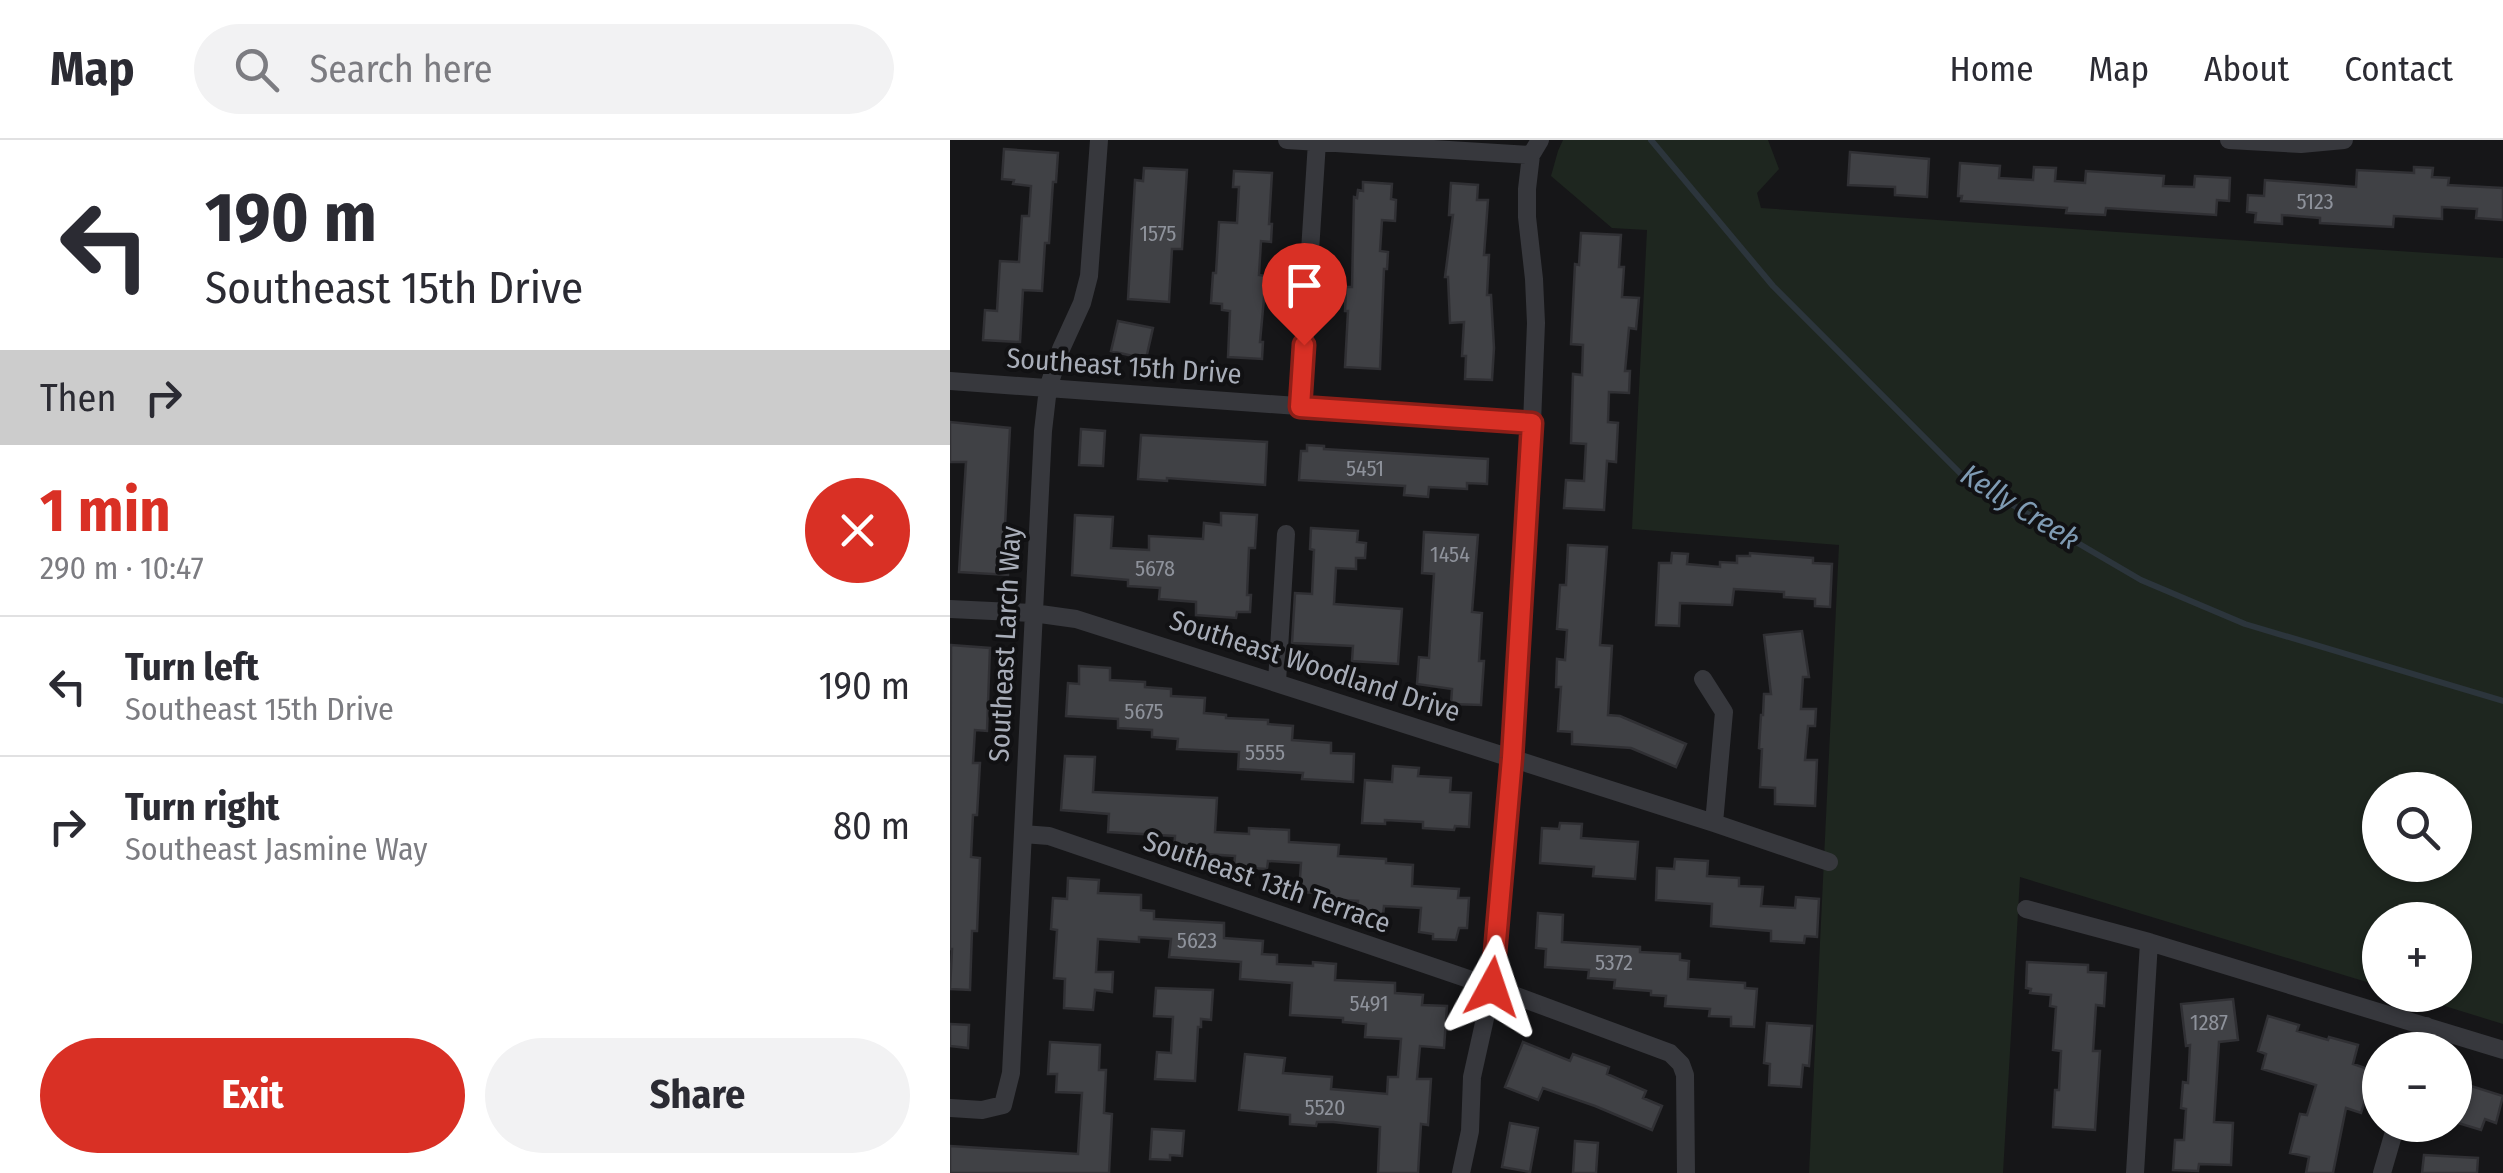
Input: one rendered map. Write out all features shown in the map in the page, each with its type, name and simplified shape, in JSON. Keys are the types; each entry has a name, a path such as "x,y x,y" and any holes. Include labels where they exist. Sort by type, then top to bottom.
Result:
{"street":[{"name":"Southeast Larch Way","path":"950,1108 982,1110 1003,1105 1011,1073 1048,388 1089,276 1098,140"},
{"path":"1287,140 1536,148 1527,217 1536,323 1512,758 1492,987 1472,1077 1470,1130 1461,1173"},
{"path":"2229,140 2301,144 2344,140"},
{"path":"1300,407 1317,142"},
{"name":"Southeast 15th Drive","path":"950,380 1532,423"},
{"path":"1276,682 1286,534"},
{"name":"Southeast Woodland Drive","path":"950,609 1034,613 1076,620 1829,862"},
{"path":"1703,679 1724,712 1714,823"},
{"name":"Southeast 13th Terrace","path":"1023,834 1048,836 1492,987 1670,1053 1681,1064 1685,1076 1686,1173"},
{"path":"2026,909 2149,942 2503,1050"},
{"path":"2136,1173 2149,942"},
{"path":"2424,1032 2426,1026"},
{"path":"2382,1173 2391,1142"}],"shaded area":[{"path":"1563,140 1768,140 1779,169 1757,193 1761,208 2503,258 2503,1024 2464,1012 2472,1012 2472,902 2362,902 2362,981 2020,877 2003,1173 1809,1173 1839,545 1632,529 1647,230 1612,228 1551,176"}],"building":[{"path":"1004,149 1058,153 1042,291 1023,290 1020,342 983,340 985,310 997,311 1000,261 1019,262 1022,216 1029,216 1031,186 1002,179"},
{"path":"1850,152 1929,159 1927,197 1895,195 1895,187 1848,185"},
{"path":"1960,163 2000,166 1999,178 2033,180 2034,167 2056,168 2055,181 2085,183 2086,171 2164,176 2163,186 2194,187 2195,176 2230,178 2229,201 2217,200 2216,215 2106,208 2105,215 2066,213 2067,208 1961,201"},
{"path":"2414,167 2433,168 2432,177 2449,178 2448,185 2503,188 2503,220 2476,218 2477,209 2442,207 2442,219 2394,216 2393,227 2320,223 2320,218 2282,215 2282,224 2255,222 2256,213 2247,212 2248,195 2264,196 2265,180 2356,187 2357,170 2414,173"},
{"path":"1144,168 1187,170 1182,249 1172,249 1169,302 1128,299 1135,180 1143,181"},
{"path":"1234,171 1272,173 1271,242 1261,241 1259,275 1266,276 1262,359 1228,357 1230,311 1222,310 1222,304 1211,303 1219,222 1237,223 1239,187 1233,187"},
{"path":"1363,182 1392,184 1391,199 1396,200 1395,221 1382,220 1380,251 1388,252 1380,369 1345,367 1346,287 1352,287 1354,197 1357,198 1358,190 1363,191"},
{"path":"1451,183 1478,185 1477,200 1488,200 1484,255 1489,255 1492,380 1465,379 1464,322 1450,323 1445,277 1453,215 1449,215"},
{"path":"1581,233 1621,235 1622,297 1639,298 1636,329 1629,328 1625,371 1630,371 1629,393 1609,392 1608,422 1618,423 1616,462 1607,461 1604,510 1564,508 1566,480 1584,481 1586,444 1571,443 1573,374 1582,375 1583,345 1571,344 1575,264 1579,265"},
{"path":"1118,321 1153,328 1146,359 1111,351"},
{"path":"950,422 1010,428 1004,545 1010,545 1008,575 959,572 966,462 950,462"},
{"path":"1081,429 1105,431 1103,466 1079,465"},
{"path":"1141,435 1267,442 1265,485 1138,479"},
{"path":"1307,445 1488,459 1487,484 1467,483 1467,489 1429,487 1428,497 1404,495 1405,486 1299,480 1301,451 1307,451"},
{"path":"1221,513 1257,515 1255,548 1249,548 1250,612 1237,612 1236,618 1196,615 1196,602 1159,599 1160,588 1128,586 1128,580 1072,575 1075,515 1113,517 1111,548 1149,550 1149,536 1203,539 1204,523 1221,525"},
{"path":"1311,528 1358,531 1357,542 1366,543 1365,558 1356,558 1356,569 1336,568 1334,604 1402,609 1398,664 1352,661 1353,646 1292,643 1295,593 1312,594"},
{"path":"1424,532 1478,535 1472,612 1482,613 1481,705 1451,704 1452,689 1417,684 1419,657 1429,658 1434,574 1422,573"},
{"path":"1568,545 1607,547 1600,645 1612,646 1608,715 1620,716 1686,744 1676,767 1631,748 1572,744 1572,732 1558,731 1561,687 1556,687 1557,659 1565,660 1567,630 1557,629 1560,585 1566,585"},
{"path":"1672,553 1688,554 1687,564 1720,567 1720,562 1737,563 1737,556 1750,553 1813,558 1813,563 1832,564 1830,607 1815,606 1815,599 1784,597 1784,592 1734,589 1732,605 1680,603 1679,626 1656,625 1659,563 1671,563"},
{"path":"1802,631 1809,677 1803,677 1801,709 1816,709 1815,726 1808,726 1805,760 1817,760 1815,806 1775,804 1775,788 1760,787 1761,715 1764,694 1771,694 1764,635"},
{"path":"951,645 990,648 987,731 975,730 973,763 980,763 971,857 980,858 970,990 950,989"},
{"path":"1079,666 1110,668 1110,680 1145,682 1145,687 1171,689 1171,696 1205,698 1204,713 1293,726 1292,740 1331,743 1331,753 1354,754 1353,782 1302,779 1303,773 1238,769 1239,752 1177,749 1178,739 1152,737 1152,730 1118,728 1118,719 1066,716 1068,683 1079,684"},
{"path":"1065,756 1095,757 1093,792 1217,798 1215,832 1249,834 1249,828 1289,830 1289,842 1339,845 1338,856 1413,865 1412,886 1459,889 1458,898 1469,898 1467,928 1459,928 1456,940 1433,939 1433,934 1419,932 1421,908 1384,906 1383,916 1357,915 1358,901 1318,899 1318,893 1299,892 1301,863 1268,861 1267,869 1234,867 1235,856 1174,852 1175,836 1108,832 1109,814 1061,810"},
{"path":"1393,766 1419,768 1418,776 1451,778 1450,792 1471,793 1469,827 1423,828 1423,822 1385,820 1385,824 1362,823 1365,780 1392,782"},
{"path":"1560,823 1582,824 1581,838 1638,842 1635,879 1593,876 1594,867 1540,863 1542,828 1559,829"},
{"path":"1675,859 1708,861 1707,876 1739,878 1739,886 1763,887 1761,906 1795,908 1796,897 1819,899 1817,937 1805,936 1804,943 1771,941 1771,931 1711,926 1712,904 1656,900 1657,868 1674,869"},
{"path":"1068,878 1099,880 1098,893 1141,895 1141,910 1154,911 1154,919 1224,923 1224,938 1263,941 1262,954 1277,955 1277,964 1336,964 1335,980 1395,983 1395,993 1423,995 1422,1005 1447,1006 1444,1048 1420,1046 1417,1079 1431,1079 1428,1125 1421,1124 1418,1173 1378,1173 1380,1127 1333,1122 1317,1122 1316,1126 1290,1124 1290,1115 1239,1110 1245,1054 1285,1058 1283,1073 1332,1077 1331,1089 1387,1094 1388,1077 1398,1077 1401,1039 1365,1037 1366,1024 1343,1022 1343,1018 1290,1015 1292,983 1240,979 1241,962 1169,957 1171,939 1098,939 1096,972 1113,972 1112,992 1095,990 1093,1010 1064,1008 1065,979 1054,978 1057,930 1051,929 1053,898 1067,899"},
{"path":"1538,913 1563,915 1562,942 1680,954 1680,960 1689,961 1688,979 1745,983 1745,988 1757,989 1754,1027 1731,1026 1731,1017 1709,1016 1710,1009 1665,1006 1666,996 1614,988 1615,980 1588,978 1589,970 1545,967 1546,949 1536,948"},
{"path":"2027,962 2088,965 2088,972 2106,973 2104,1006 2096,1005 2093,1051 2100,1051 2095,1130 2053,1127 2061,1051 2053,1050 2056,1007 2050,1006 2051,995 2030,993 2031,989 2026,988"},
{"path":"1156,988 1213,990 1211,1020 1201,1019 1198,1027 1195,1081 1155,1079 1157,1052 1171,1053 1173,1017 1154,1016"},
{"path":"2233,999 2238,1040 2219,1042 2214,1122 2233,1123 2231,1165 2199,1164 2198,1171 2173,1170 2175,1140 2184,1140 2186,1109 2181,1108 2183,1082 2188,1083 2190,1045 2186,1046 2181,1004"},
{"path":"2268,1016 2299,1025 2297,1031 2358,1045 2353,1064 2362,1067 2362,1110 2361,1113 2346,1108 2333,1173 2306,1173 2309,1157 2290,1153 2300,1114 2307,1115 2316,1085 2262,1069 2266,1054 2258,1051"},
{"path":"1767,1023 1812,1026 1809,1066 1803,1065 1801,1087 1769,1085 1770,1064 1764,1063"},
{"path":"950,1024 969,1025 968,1048 950,1046"},
{"path":"1050,1042 1100,1045 1099,1070 1106,1070 1104,1113 1112,1114 1109,1173 950,1173 950,1146 1078,1154 1082,1093 1056,1092 1057,1074 1048,1074"},
{"path":"1523,1042 1570,1061 1573,1054 1609,1067 1607,1074 1646,1091 1643,1098 1662,1106 1652,1130 1543,1088 1538,1100 1505,1087"},
{"path":"2472,1086 2503,1096 2496,1123 2485,1119 2481,1130 2472,1127"},
{"path":"1510,1123 1538,1128 1530,1172 1502,1167"},
{"path":"1152,1129 1184,1131 1182,1156 1150,1159"},
{"path":"1575,1141 1598,1143 1596,1173 1573,1173"},
{"path":"2424,1155 2478,1158 2477,1173 2422,1173"}],"waterway":[{"name":"Kelly Creek","path":"1651,140 1773,286 1963,476 2141,580 2245,624 2503,701"}],"route":[{"path":"1304,345 1300,407 1532,423 1512,758 1492,987"}]}
